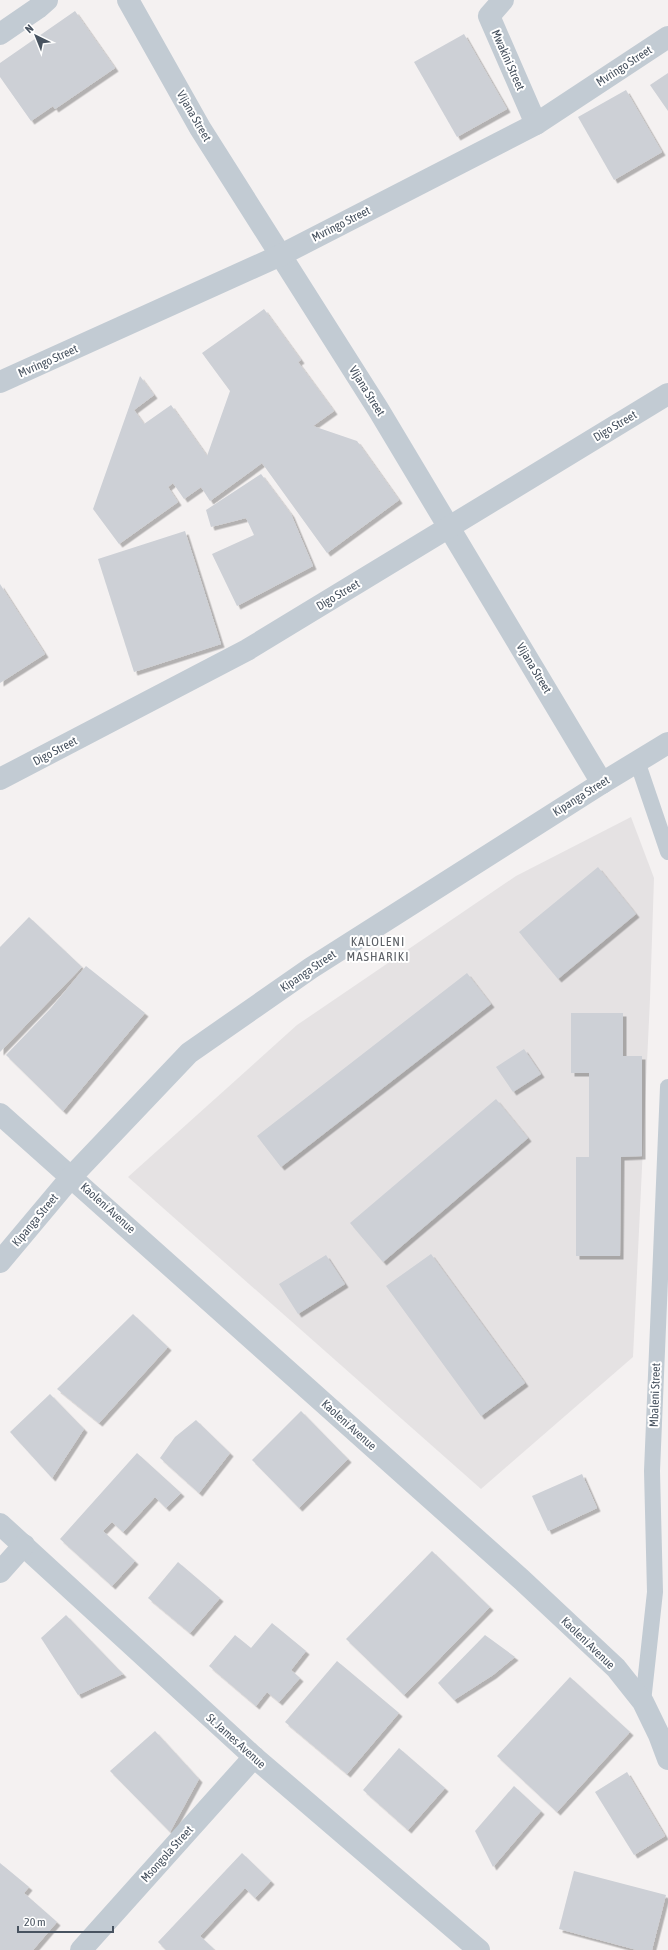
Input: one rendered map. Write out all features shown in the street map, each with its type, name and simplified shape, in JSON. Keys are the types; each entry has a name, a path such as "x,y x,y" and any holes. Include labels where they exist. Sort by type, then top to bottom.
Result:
{"street":[{"path":"0,34 38,8 47,0"},
{"name":"Vijana Street","path":"128,0 200,128 378,409 602,783"},
{"name":"Mwakini Street","path":"503,0 489,16 536,124"},
{"name":"Mvringo Street","path":"0,382 281,255 536,124 668,37"},
{"name":"Digo Street","path":"0,779 247,650 668,394"},
{"name":"Kipanga Street","path":"0,1262 72,1176 189,1053 311,968 602,783 668,743"},
{"name":"Kaoleni Avenue","path":"0,1114 72,1176 522,1580 616,1668 643,1702 659,1734 668,1759"},
{"name":"St. James Avenue","path":"0,1524 254,1757 479,1950"},
{"path":"0,1572 24,1545"},
{"name":"Msongola Street","path":"81,1950 254,1757"}],"lane":[{"path":"637,761 668,852"},
{"name":"Mbaleni Street","path":"643,1702 655,1592 652,1471 668,1087"}],"shaded area":[{"path":"631,817 654,878 650,999 633,1357 481,1489 128,1177 297,1025 516,876"}],"building":[{"path":"75,11 115,68 55,109 53,106 31,121 0,77 0,63"},
{"path":"464,34 507,109 457,137 414,62"},
{"path":"668,73 668,111 650,85"},
{"path":"626,90 662,152 614,180 578,117"},
{"path":"264,309 301,360 298,362 334,411 313,426 357,441 399,500 327,553 262,463 210,501 201,487 184,499 173,483 168,487 178,502 119,544 93,509 140,376 154,395 134,410 144,424 171,405 207,456 230,391 202,353"},
{"path":"261,474 291,514 313,566 237,606 212,554 254,535 246,518 211,527 206,510"},
{"path":"185,531 221,644 134,672 98,559"},
{"path":"0,584 45,654 0,683"},
{"path":"598,867 636,914 558,979 519,932"},
{"path":"29,917 82,967 0,1052 0,947"},
{"path":"86,966 145,1013 63,1111 6,1055 51,1008"},
{"path":"467,973 491,1004 281,1167 257,1136"},
{"path":"571,1013 623,1013 623,1056 642,1056 642,1156 621,1157 620,1256 576,1256 576,1157 589,1157 589,1073 571,1073"},
{"path":"524,1049 541,1074 513,1092 496,1067"},
{"path":"496,1099 528,1138 383,1262 350,1223"},
{"path":"431,1254 525,1383 481,1416 386,1286"},
{"path":"326,1255 345,1284 298,1314 279,1284"},
{"path":"133,1314 168,1347 99,1423 57,1389"},
{"path":"50,1394 84,1429 52,1478 10,1432"},
{"path":"301,1411 348,1459 299,1508 252,1460"},
{"path":"196,1420 230,1453 199,1493 160,1458 175,1437"},
{"path":"137,1453 181,1493 166,1508 155,1497 123,1532 112,1522 103,1531 135,1561 112,1586 60,1539"},
{"path":"582,1474 597,1508 548,1531 532,1496"},
{"path":"432,1551 490,1607 404,1695 346,1639"},
{"path":"178,1562 220,1598 190,1633 148,1598"},
{"path":"66,1615 123,1674 78,1695 41,1638"},
{"path":"272,1623 306,1651 291,1670 300,1678 279,1702 267,1692 256,1706 209,1666 235,1635 251,1648"},
{"path":"485,1635 515,1657 493,1675 454,1700 438,1683"},
{"path":"337,1661 399,1713 347,1774 285,1722"},
{"path":"570,1677 630,1732 557,1812 497,1756"},
{"path":"155,1731 199,1779 170,1832 110,1771"},
{"path":"399,1748 445,1788 408,1830 363,1790"},
{"path":"627,1772 665,1836 634,1855 595,1792"},
{"path":"514,1786 541,1811 493,1867 475,1831"},
{"path":"242,1853 271,1881 255,1898 245,1888 200,1936 214,1949 213,1950 166,1950 158,1942"},
{"path":"0,1863 29,1887 24,1893 57,1922 33,1950 0,1950"},
{"path":"574,1871 666,1895 652,1950 637,1950 559,1929"}],"district":[{"name":"KALOLENI MASHARIKI","path":"378,948"}]}
